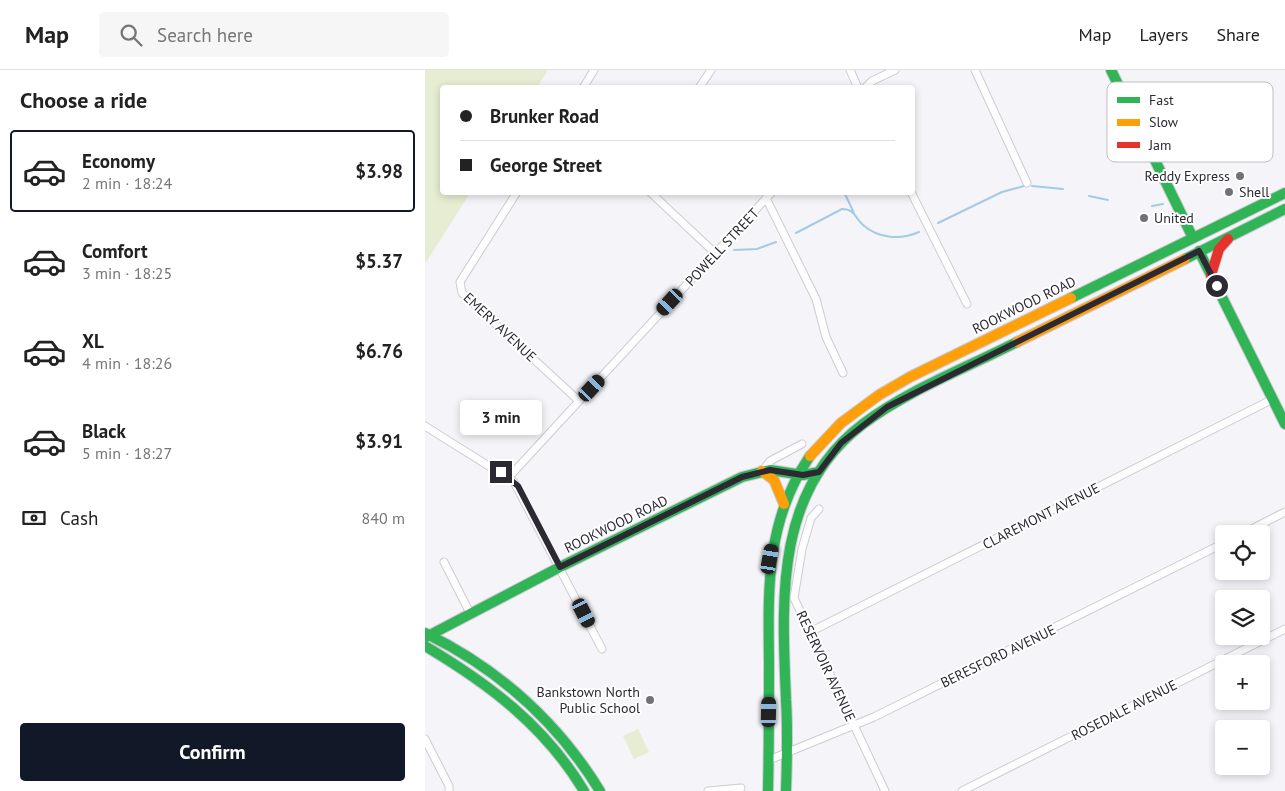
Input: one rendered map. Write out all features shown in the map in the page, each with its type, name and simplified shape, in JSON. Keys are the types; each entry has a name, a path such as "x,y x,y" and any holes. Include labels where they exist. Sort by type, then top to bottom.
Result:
{"main road":[{"path":"1111,70 1117,82"},
{"path":"1156,162 1285,424"},
{"name":"ROOKWOOD ROAD","path":"799,474 832,431 881,393 1285,193"},
{"path":"786,791 787,752 783,617 786,563 805,497 819,472 841,443 887,407 1285,209"},
{"path":"1211,275 1219,249 1231,235"},
{"path":"762,471 774,480 784,504"},
{"name":"ROOKWOOD ROAD","path":"427,635 742,477 762,471 784,471 799,474 819,472"},
{"path":"769,791 769,571 775,532 784,504 799,474"},
{"path":"427,635 485,668 540,712 579,755 600,791"},
{"path":"425,646 476,677 525,718 563,757 584,791"}],"street":[{"path":"585,85 594,70"},
{"path":"701,85 711,70"},
{"path":"850,70 857,85"},
{"path":"868,85 872,81 895,70"},
{"path":"975,70 1027,183"},
{"name":"EMERY AVENUE","path":"515,195 460,282 460,288 462,293 579,401"},
{"path":"653,195 715,253"},
{"path":"769,195 816,299 826,337 843,372"},
{"name":"POWELL STREET","path":"509,477 769,195"},
{"path":"912,195 967,304"},
{"name":"CLAREMONT AVENUE","path":"809,632 1273,400"},
{"path":"425,426 509,477 518,486 602,648"},
{"path":"762,471 770,461 802,444"},
{"name":"RESERVOIR AVENUE","path":"819,509 811,518 802,549 797,567 794,598 885,791"},
{"path":"1260,525 1285,512"},
{"name":"BERESFORD AVENUE","path":"769,760 854,725 1215,547"},
{"path":"444,562 470,613"},
{"name":"ROSEDALE AVENUE","path":"962,791 1285,629"},
{"path":"425,739 449,786 449,791"},
{"path":"708,791 741,788"}],"green space":[{"path":"425,70 548,70 538,85 440,85 440,195 469,195 425,264"},
{"path":"638,729 649,752 634,759 623,736"}],"waterway":[{"path":"938,223 1002,192 1024,186"},
{"path":"1032,186 1063,189"},
{"path":"845,195 854,213"},
{"path":"1089,196 1108,200"},
{"path":"1152,206 1163,204"},
{"path":"796,233 842,209 850,211 863,225 876,233 898,237 919,232"},
{"path":"734,250 757,249 776,242"}],"traffic: fast":[{"path":"1111,70 1117,82"},
{"path":"1156,162 1193,238"},
{"path":"1071,298 1285,193"},
{"path":"1185,259 1285,209"},
{"path":"1199,251 1285,424"},
{"path":"786,791 785,587 790,550 798,515 813,481 834,451 863,424 880,412 918,390 1017,342"},
{"path":"768,791 769,607 773,555 777,529 785,505 796,480 810,456"},
{"path":"426,637 560,567 742,477 770,470 803,475 819,472"},
{"path":"425,633 478,663 524,699 565,742 600,791"},
{"path":"425,646 449,660 514,708 552,746 584,791"}],"traffic: slow":[{"path":"1017,342 1185,259"},
{"path":"810,456 841,423 879,395 910,377 1071,298"},
{"path":"762,471 774,480 784,504"}],"traffic: jam":[{"path":"1211,275 1219,249 1228,239"}],"place":[{"name":"Reddy Express","path":"1240,176"},
{"name":"Shell","path":"1229,192"},
{"name":"United","path":"1144,218"},
{"name":"Bankstown North Public School","path":"650,700"}],"route":[{"path":"501,472 518,486 560,567 750,474 770,470 803,475 819,472 841,443 887,407 1199,251 1217,286"}]}
